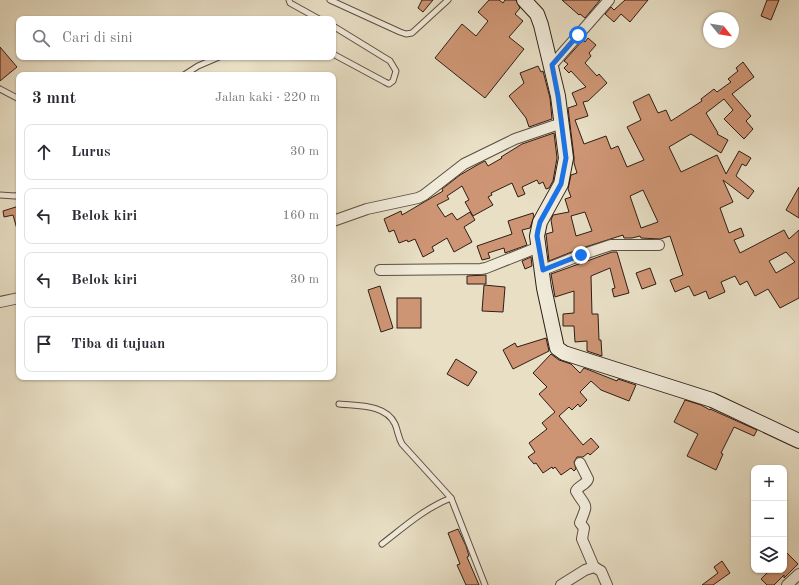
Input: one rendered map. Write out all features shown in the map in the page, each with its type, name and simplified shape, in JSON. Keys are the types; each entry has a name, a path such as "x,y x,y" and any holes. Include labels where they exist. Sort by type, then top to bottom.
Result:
{"street":[{"path":"524,0 533,9 539,20 552,65 558,96 566,158 561,184 539,226 537,236 543,270 544,288 555,344 564,353 712,400 799,441"},
{"path":"552,65 609,0"},
{"path":"336,220 367,209 418,198 470,161 514,139 562,124"},
{"path":"543,270 611,245 659,245"},
{"path":"380,270 481,269 539,247"},
{"path":"0,302 16,299"},
{"path":"580,463 588,479 587,482 576,491 586,505 580,523 584,528 582,539 594,567 601,571 607,585"},
{"path":"561,585 585,570 594,567"},
{"path":"786,585 799,575"}],"lane":[{"path":"289,0 290,3 314,16"},
{"path":"330,0 406,34 412,33 448,0"},
{"path":"336,28 390,61 396,70 393,81 389,84 384,82 336,56"},
{"path":"189,72 212,60"},
{"path":"0,89 16,97"},
{"path":"0,195 16,196"},
{"path":"339,404 371,407 388,415 395,423 402,444 451,498 485,585"},
{"path":"382,544 425,511 442,501 451,498"}],"building":[{"path":"422,0 433,0 423,12 418,8"},
{"path":"489,0 499,0 503,3 505,0 516,0 520,8 515,14 523,21 509,37 524,49 485,98 435,58 462,24 476,36 488,21 478,12"},
{"path":"562,0 600,0 585,18 580,14 579,15"},
{"path":"625,0 648,0 630,22 621,14 614,22 605,14 611,7 614,10"},
{"path":"767,0 779,0 771,20 761,16"},
{"path":"588,38 596,45 589,53 591,56 585,63 597,76 599,74 607,83 588,101 583,102 588,116 575,120 584,144 606,136 611,149 618,146 627,167 644,160 627,127 641,120 633,102 649,94 658,113 666,110 671,121 702,101 701,99 714,89 717,92 731,82 728,79 738,71 736,68 743,62 754,77 732,94 751,116 746,121 753,129 744,139 724,119 733,110 724,99 706,113 718,133 717,134 728,140 721,153 691,134 669,147 681,172 717,155 726,174 739,151 751,158 746,166 742,164 736,176 754,191 748,199 723,180 733,202 720,208 729,233 741,228 744,236 734,240 740,253 784,230 789,239 799,230 799,298 780,308 768,289 755,296 747,281 740,285 735,276 721,282 725,292 709,299 706,291 694,296 689,286 675,292 670,280 683,275 670,236 660,239 641,238 640,236 624,238 623,235 579,249 549,261 546,234 553,232 551,220 553,215 569,212 565,199 571,197 568,189 571,175 577,173 574,163 568,108 577,105 572,93 586,87 571,71 569,73 564,68 568,64 564,61 583,40 585,42","holes":["643,190 658,222 641,228 630,196","585,212 592,231 576,236 571,216","786,252 795,262 776,273 769,261"]},
{"path":"0,47 17,67 0,81"},
{"path":"538,66 541,72 543,71 550,98 552,119 529,127 526,118 509,96 524,83 520,73"},
{"path":"554,133 557,158 553,181 549,188 546,189 543,182 539,184 537,180 522,187 525,194 518,197 512,183 491,193 492,195 488,197 493,205 473,216 465,202 469,200 462,186 447,196 449,199 437,205 445,217 452,213 457,220 470,212 475,220 464,227 472,242 454,252 447,238 432,247 434,251 423,257 415,239 408,242 407,240 399,243 394,230 389,232 384,219 401,211 402,215 443,191 442,189 460,175 479,164 485,161 488,166 522,144"},
{"path":"799,187 799,218 786,210"},
{"path":"16,207 16,226 13,215 4,217 3,211"},
{"path":"533,213 534,216 530,228 522,230 527,245 505,253 504,248 488,253 490,258 482,260 477,246 512,234 508,221"},
{"path":"612,252 617,252 629,293 614,297 612,289 615,288 610,268 591,276 592,314 598,314 599,340 601,340 602,356 587,351 587,341 575,342 574,326 563,326 563,314 574,313 574,291 555,297 551,274"},
{"path":"531,257 532,266 525,269 522,261"},
{"path":"650,268 656,284 642,289 636,273"},
{"path":"486,275 486,284 467,284 467,276"},
{"path":"484,285 505,287 503,312 482,311"},
{"path":"380,286 393,328 381,332 368,290"},
{"path":"397,298 421,298 421,328 397,328"},
{"path":"546,338 549,351 513,369 503,350 515,343 517,347"},
{"path":"551,354 559,360 571,364 580,373 584,368 617,381 618,379 636,385 629,401 601,390 591,381 580,392 587,400 580,407 578,404 572,410 569,407 559,416 583,445 591,438 599,447 590,455 588,453 583,457 577,457 574,462 576,469 574,471 571,468 561,475 555,467 553,469 552,467 543,473 536,463 534,464 528,457 535,452 529,443 547,429 542,423 555,412 539,394 547,387 533,373"},
{"path":"456,359 477,372 468,386 447,374"},
{"path":"685,400 701,405 757,430 754,436 734,427 721,453 723,454 716,470 687,456 698,434 674,422"},
{"path":"458,529 466,546 469,556 467,557 479,585 466,585 457,565 460,564 448,533"},
{"path":"787,553 798,564 784,578 784,575 774,585 767,585 761,579 767,573 787,573"},
{"path":"722,561 730,573 713,585 702,585 718,573 714,567"}],"route":[{"path":"578,35 552,65 558,96 566,158 561,184 540,222 537,236 543,270 581,255"}]}
